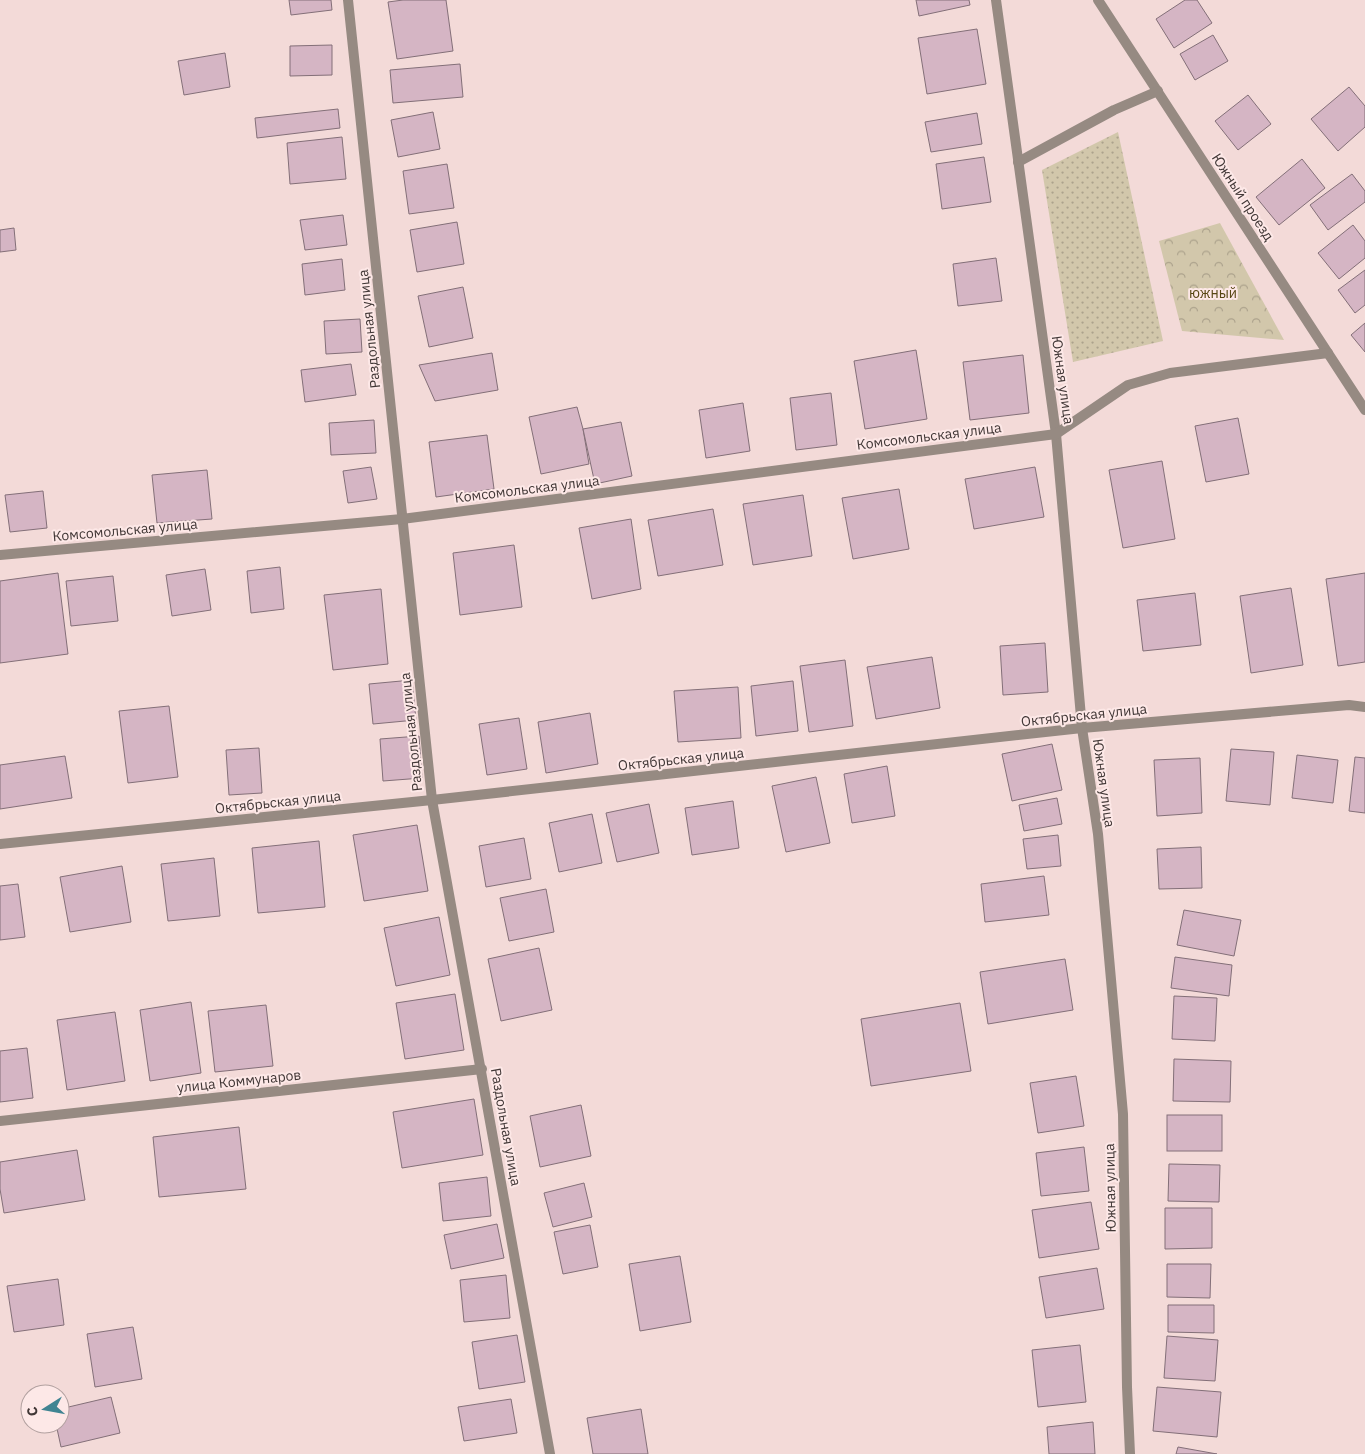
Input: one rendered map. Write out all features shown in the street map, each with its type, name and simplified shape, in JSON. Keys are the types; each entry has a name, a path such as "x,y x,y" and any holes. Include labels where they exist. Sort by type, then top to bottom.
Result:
{"street":[{"name":"Раздольная улица","path":"348,0 432,800 550,1454"},
{"name":"Южная улица","path":"996,0 1056,434 1082,728 1098,834 1123,1114 1130,1454"},
{"name":"Южный проезд","path":"1098,0 1365,410"},
{"path":"1018,162 1114,110 1158,91"},
{"path":"1056,434 1128,386 1170,373 1328,353"},
{"name":"Комсомольская улица","path":"0,555 402,519 1056,434"},
{"name":"Октябрьская улица","path":"0,844 432,800 1082,728 1349,705 1365,707"},
{"name":"улица Коммунаров","path":"0,1121 482,1069"}],"green space":[{"path":"1118,132 1163,341 1073,362 1042,170"},
{"name":"южный","path":"1220,223 1284,340 1182,331 1159,241"}],"building":[{"path":"289,0 331,0 332,10 291,15"},
{"path":"446,0 453,51 397,59 388,2"},
{"path":"916,0 969,0 970,5 919,16"},
{"path":"1185,0 1197,0 1212,23 1174,48 1156,19"},
{"path":"977,29 986,84 927,94 918,38"},
{"path":"1213,35 1228,61 1195,80 1180,54"},
{"path":"332,45 332,75 290,76 290,46"},
{"path":"225,53 230,87 184,95 178,61"},
{"path":"460,64 463,97 393,103 390,70"},
{"path":"1349,87 1365,106 1365,127 1338,151 1311,119"},
{"path":"1248,95 1271,124 1238,150 1215,121"},
{"path":"338,109 340,128 257,138 255,118"},
{"path":"433,112 440,149 398,157 391,120"},
{"path":"977,113 982,144 931,152 925,122"},
{"path":"342,137 346,179 290,184 287,143"},
{"path":"984,157 991,202 942,209 936,164"},
{"path":"1302,159 1325,188 1279,225 1256,197"},
{"path":"447,164 454,208 409,214 403,171"},
{"path":"1352,174 1365,191 1365,202 1328,230 1310,205"},
{"path":"343,215 347,245 305,250 300,220"},
{"path":"457,222 464,264 417,272 410,230"},
{"path":"1353,225 1365,241 1365,258 1339,279 1318,253"},
{"path":"14,228 16,250 0,252 0,230"},
{"path":"996,258 1002,301 958,306 953,264"},
{"path":"342,259 345,290 305,295 302,264"},
{"path":"1365,270 1365,305 1355,313 1338,290"},
{"path":"463,287 473,338 429,347 418,296"},
{"path":"360,319 362,352 326,354 324,321"},
{"path":"1365,323 1365,352 1351,335"},
{"path":"916,350 927,419 865,429 854,361"},
{"path":"492,353 498,390 435,401 419,365"},
{"path":"1023,355 1029,413 970,420 963,362"},
{"path":"351,364 356,395 305,402 301,370"},
{"path":"831,393 837,445 796,450 790,398"},
{"path":"743,403 750,451 706,458 699,410"},
{"path":"577,407 589,464 541,474 529,417"},
{"path":"1238,418 1249,474 1206,482 1195,426"},
{"path":"374,420 376,453 331,455 329,423"},
{"path":"621,422 632,476 595,484 583,429"},
{"path":"487,435 494,489 436,497 429,442"},
{"path":"1162,461 1175,539 1123,548 1109,470"},
{"path":"371,467 377,499 348,503 343,471"},
{"path":"1035,467 1044,517 974,529 965,479"},
{"path":"207,470 212,519 157,523 152,475"},
{"path":"899,489 909,549 853,559 842,498"},
{"path":"43,491 47,528 10,532 5,495"},
{"path":"803,495 812,556 753,565 743,504"},
{"path":"713,509 723,565 658,576 648,520"},
{"path":"631,519 641,589 592,599 579,528"},
{"path":"514,545 522,607 460,615 453,553"},
{"path":"280,567 284,609 251,613 247,571"},
{"path":"205,569 211,610 172,616 166,575"},
{"path":"58,573 68,654 0,663 0,581"},
{"path":"1365,573 1365,662 1338,666 1326,579"},
{"path":"113,576 118,621 71,626 66,581"},
{"path":"1291,588 1303,665 1251,673 1240,596"},
{"path":"381,589 388,664 333,670 324,595"},
{"path":"1195,593 1201,645 1143,651 1137,600"},
{"path":"1045,643 1048,692 1003,695 1000,646"},
{"path":"932,657 940,708 876,719 867,667"},
{"path":"845,660 853,726 809,732 800,666"},
{"path":"412,680 416,720 373,724 369,684"},
{"path":"793,681 798,731 756,736 751,686"},
{"path":"738,687 741,738 678,742 674,691"},
{"path":"169,706 178,777 128,783 119,711"},
{"path":"590,713 598,764 546,773 538,722"},
{"path":"519,718 527,769 487,775 479,724"},
{"path":"419,736 422,778 383,781 380,739"},
{"path":"1052,744 1062,790 1012,801 1002,754"},
{"path":"259,748 262,793 229,795 226,750"},
{"path":"1231,749 1274,752 1270,805 1226,801"},
{"path":"1297,755 1338,760 1333,803 1292,798"},
{"path":"65,756 72,798 0,809 0,765"},
{"path":"1355,757 1365,758 1365,813 1349,811"},
{"path":"1200,758 1202,813 1157,816 1154,760"},
{"path":"887,766 895,816 852,823 844,774"},
{"path":"816,777 830,843 786,852 772,786"},
{"path":"1057,798 1062,824 1024,831 1019,805"},
{"path":"733,801 739,848 692,855 685,808"},
{"path":"649,804 659,853 617,862 606,813"},
{"path":"592,814 602,863 559,872 549,823"},
{"path":"417,825 428,891 364,901 353,835"},
{"path":"1058,835 1061,866 1027,869 1023,839"},
{"path":"524,838 531,879 486,887 479,846"},
{"path":"319,841 325,907 258,913 252,848"},
{"path":"1201,847 1202,888 1159,889 1157,849"},
{"path":"214,858 220,916 168,921 161,864"},
{"path":"122,866 131,922 70,932 60,877"},
{"path":"1044,876 1049,915 985,922 981,884"},
{"path":"18,884 25,937 0,940 0,886"},
{"path":"546,889 554,932 509,941 500,898"},
{"path":"1184,910 1241,920 1234,956 1177,945"},
{"path":"439,917 450,975 396,986 384,928"},
{"path":"539,948 552,1010 501,1021 488,959"},
{"path":"1175,957 1232,965 1229,996 1171,988"},
{"path":"1065,959 1073,1010 988,1024 980,972"},
{"path":"455,994 464,1050 405,1059 396,1003"},
{"path":"1174,996 1217,998 1215,1041 1172,1039"},
{"path":"191,1002 201,1073 150,1081 140,1010"},
{"path":"960,1003 971,1071 871,1086 861,1019"},
{"path":"266,1005 273,1066 215,1072 208,1011"},
{"path":"115,1012 125,1081 67,1090 57,1020"},
{"path":"27,1048 33,1098 0,1102 0,1051"},
{"path":"1174,1059 1231,1061 1230,1102 1173,1101"},
{"path":"1076,1076 1084,1126 1038,1133 1030,1083"},
{"path":"474,1099 483,1155 402,1168 393,1112"},
{"path":"581,1105 591,1156 540,1167 530,1116"},
{"path":"1167,1115 1222,1115 1222,1151 1167,1151"},
{"path":"239,1127 246,1189 159,1197 153,1137"},
{"path":"1084,1147 1089,1191 1041,1196 1036,1153"},
{"path":"77,1150 85,1200 4,1213 0,1189 0,1162"},
{"path":"1169,1164 1220,1165 1219,1202 1168,1201"},
{"path":"487,1177 491,1216 443,1221 439,1183"},
{"path":"584,1183 592,1217 553,1227 544,1193"},
{"path":"1091,1202 1099,1249 1039,1258 1032,1210"},
{"path":"1165,1208 1212,1208 1212,1248 1165,1249"},
{"path":"497,1224 504,1258 451,1269 444,1235"},
{"path":"590,1225 598,1267 563,1274 554,1232"},
{"path":"680,1256 691,1322 640,1331 629,1264"},
{"path":"1167,1264 1211,1264 1210,1298 1167,1297"},
{"path":"1097,1268 1104,1309 1046,1318 1039,1277"},
{"path":"506,1275 510,1318 464,1322 460,1280"},
{"path":"58,1279 64,1325 14,1332 7,1286"},
{"path":"1168,1305 1214,1305 1214,1333 1168,1332"},
{"path":"133,1327 142,1379 95,1387 87,1334"},
{"path":"517,1335 525,1382 479,1389 472,1342"},
{"path":"1167,1336 1218,1340 1215,1381 1164,1378"},
{"path":"1080,1345 1086,1402 1038,1407 1032,1350"},
{"path":"1157,1387 1221,1392 1217,1437 1153,1431"},
{"path":"111,1397 120,1433 61,1447 58,1434 70,1434 70,1407"},
{"path":"511,1399 517,1433 464,1441 458,1407"},
{"path":"641,1409 648,1454 593,1454 587,1418"},
{"path":"1093,1422 1095,1454 1049,1454 1047,1427"},
{"path":"1178,1447 1217,1454 1176,1454"}]}
